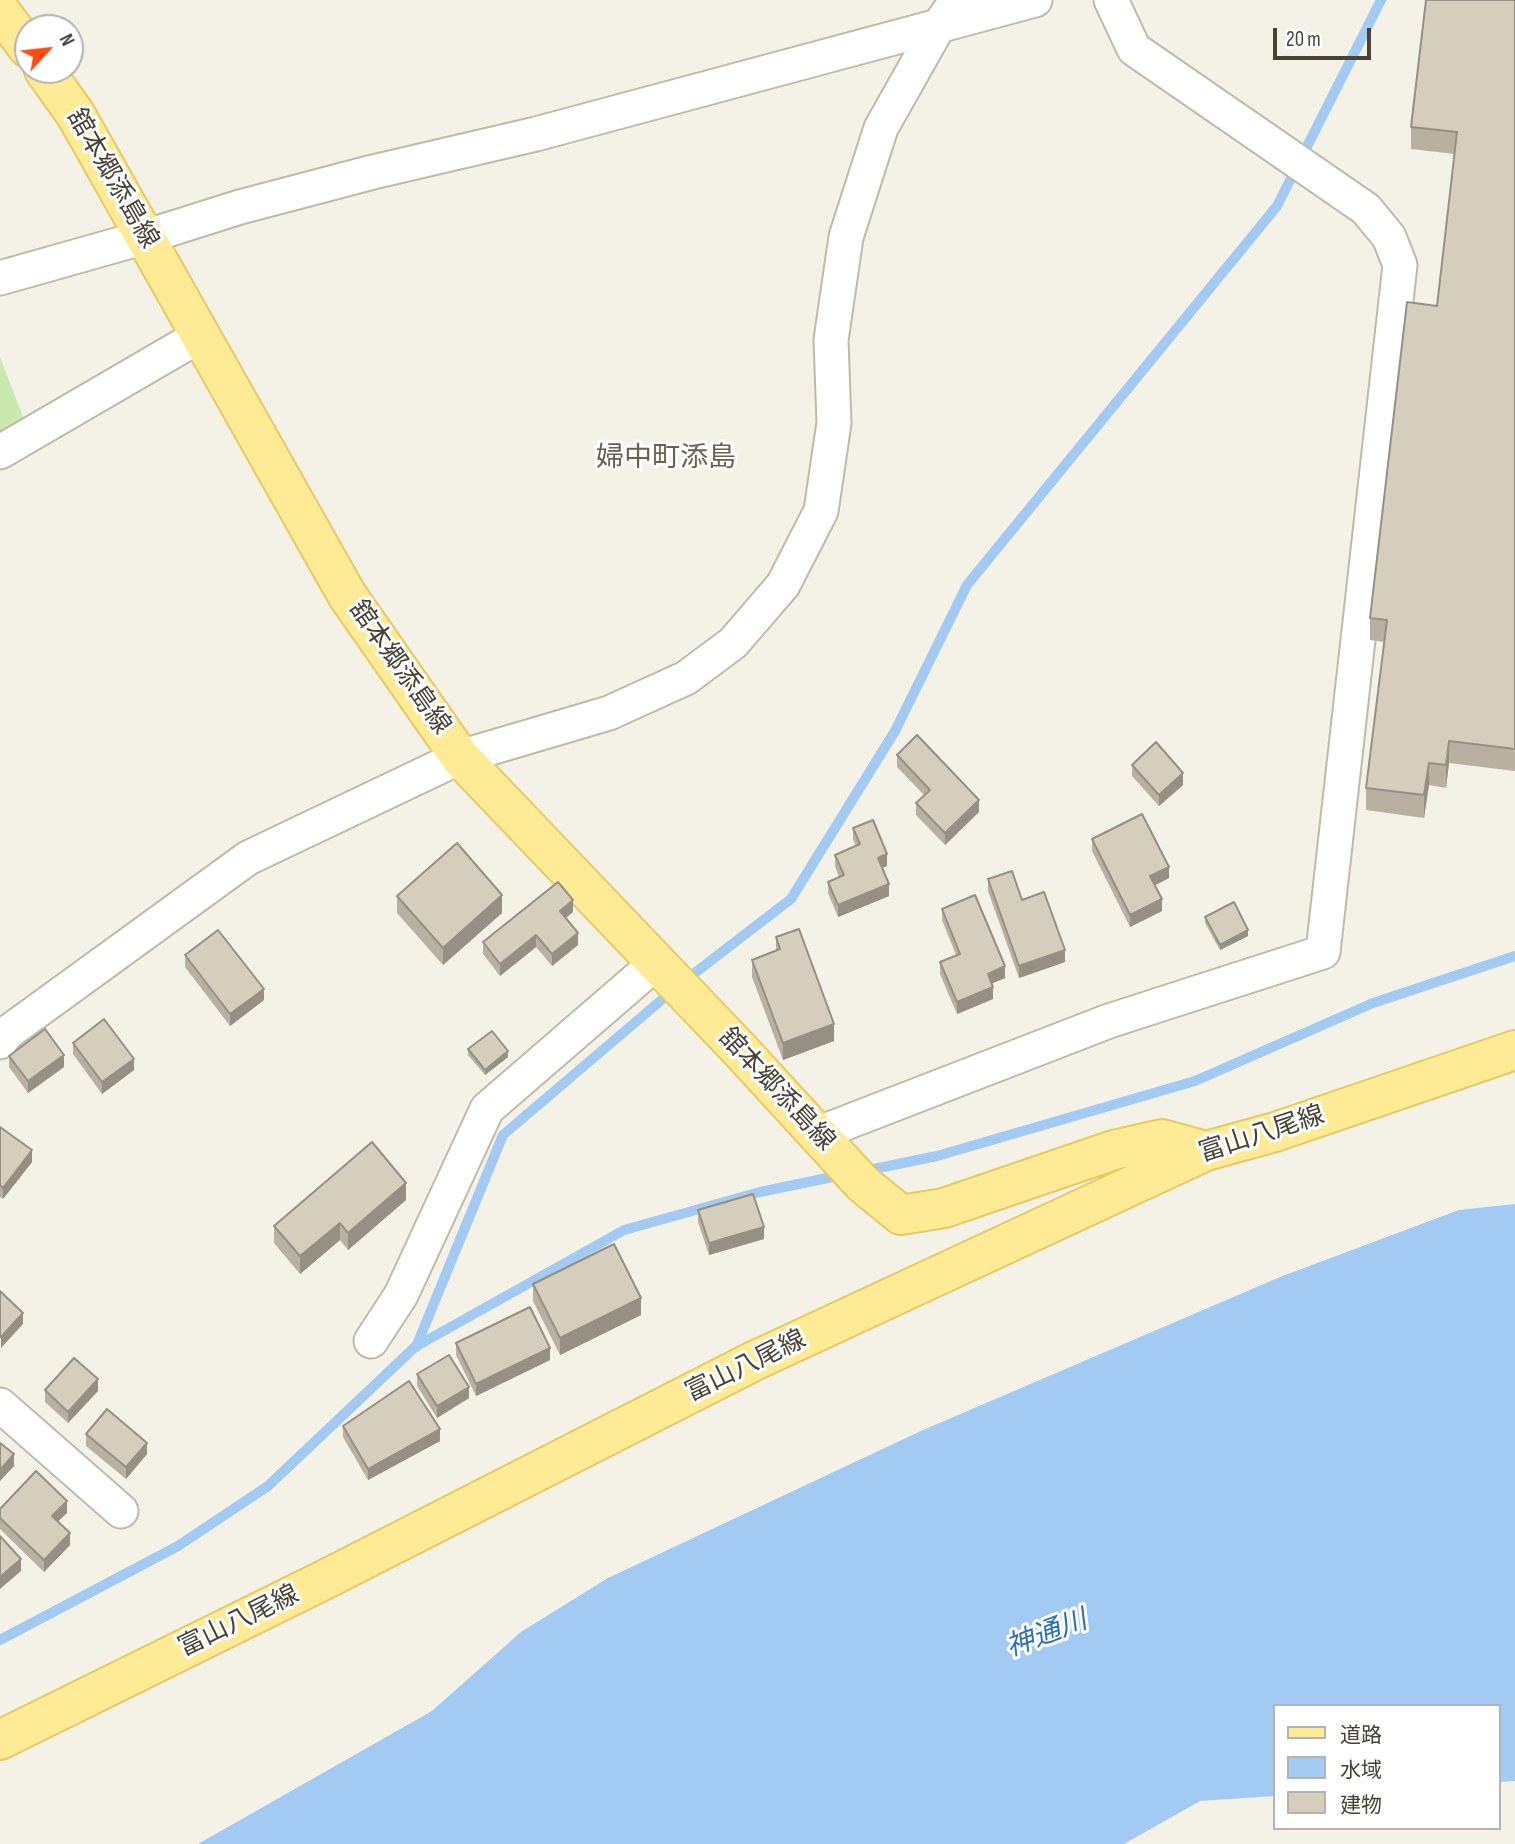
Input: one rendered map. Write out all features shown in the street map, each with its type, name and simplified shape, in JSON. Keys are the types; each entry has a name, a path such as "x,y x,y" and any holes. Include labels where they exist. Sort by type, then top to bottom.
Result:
{"main road":[{"path":"0,11 14,30"},
{"name":"舘本郷添島線","path":"55,84 66,99 145,237 347,595 460,757 843,1162 901,1214 944,1209 1114,1150 1163,1139 1206,1151"},
{"name":"富山八尾線","path":"0,1740 326,1579 754,1361 1206,1151 1275,1132 1515,1050"}],"street":[{"path":"0,1042 8,1033 248,858 460,757 609,713 686,678 733,643 783,585 821,510 834,423 831,340 846,237 881,128 938,27 957,0"},
{"path":"0,278 240,207 373,172 536,134 1035,0"},
{"path":"843,1162 1109,1021 1323,952 1400,265 1389,237 1366,209 1134,50 1111,0"},
{"path":"0,452 201,335"},
{"path":"371,1341 401,1295 487,1109 656,963"},
{"path":"0,1405 121,1511"}],"green space":[{"path":"0,357 25,422 0,437"}],"water":[{"name":"神通川","path":"1515,1204 1515,1781 1501,1782 1501,1704 1274,1704 1274,1796 1200,1801 1124,1844 198,1844 432,1711 521,1632 608,1578 923,1430 1280,1277 1459,1210"}],"building":[{"path":"1426,0 1515,0 1515,749 1449,741 1446,765 1429,763 1424,795 1366,788 1387,620 1370,618 1407,302 1437,306 1457,132 1411,127"},
{"path":"917,735 979,800 945,833 916,803 930,790 897,755"},
{"path":"1156,742 1183,773 1159,795 1132,765"},
{"path":"1142,814 1169,867 1150,876 1162,899 1130,915 1092,839"},
{"path":"873,820 887,854 878,858 889,884 838,905 828,882 844,875 835,855 860,844 853,828"},
{"path":"457,843 502,895 443,948 397,896"},
{"path":"1012,871 1022,900 1044,892 1065,950 1019,966 988,879"},
{"path":"558,882 573,900 560,911 578,933 552,954 536,935 500,964 483,942"},
{"path":"975,895 1005,966 988,974 993,987 957,1002 940,962 960,954 942,909"},
{"path":"1234,902 1248,930 1220,945 1205,917"},
{"path":"799,929 834,1024 783,1043 752,960 780,949 776,937"},
{"path":"218,930 264,989 230,1014 185,955"},
{"path":"104,1019 134,1059 102,1082 73,1043"},
{"path":"45,1029 64,1055 28,1081 9,1056"},
{"path":"492,1031 508,1051 485,1070 468,1049"},
{"path":"0,1127 32,1150 3,1188 0,1185"},
{"path":"372,1142 406,1183 348,1233 340,1223 300,1256 274,1226"},
{"path":"753,1194 764,1227 709,1243 698,1210"},
{"path":"614,1244 641,1298 560,1338 533,1284"},
{"path":"0,1291 23,1313 1,1337 0,1336"},
{"path":"530,1307 550,1348 476,1384 456,1343"},
{"path":"449,1355 469,1387 437,1406 417,1374"},
{"path":"74,1358 98,1379 68,1412 45,1390"},
{"path":"409,1381 440,1429 368,1469 343,1426"},
{"path":"107,1409 147,1443 126,1467 86,1434"},
{"path":"0,1443 14,1454 0,1470"},
{"path":"36,1471 67,1501 52,1516 70,1533 44,1560 0,1518 0,1509"},
{"path":"0,1536 21,1559 0,1577"}],"waterway":[{"path":"683,982 791,899 895,731 967,585 1277,206 1381,0"},
{"path":"864,1171 937,1156 1195,1081 1373,1003 1515,956"},
{"path":"416,1347 503,1135 672,991"},
{"path":"0,1640 178,1546 268,1486 415,1347 624,1230 760,1192 842,1175"}],"district":[{"name":"婦中町添島","path":"666,459"}]}
